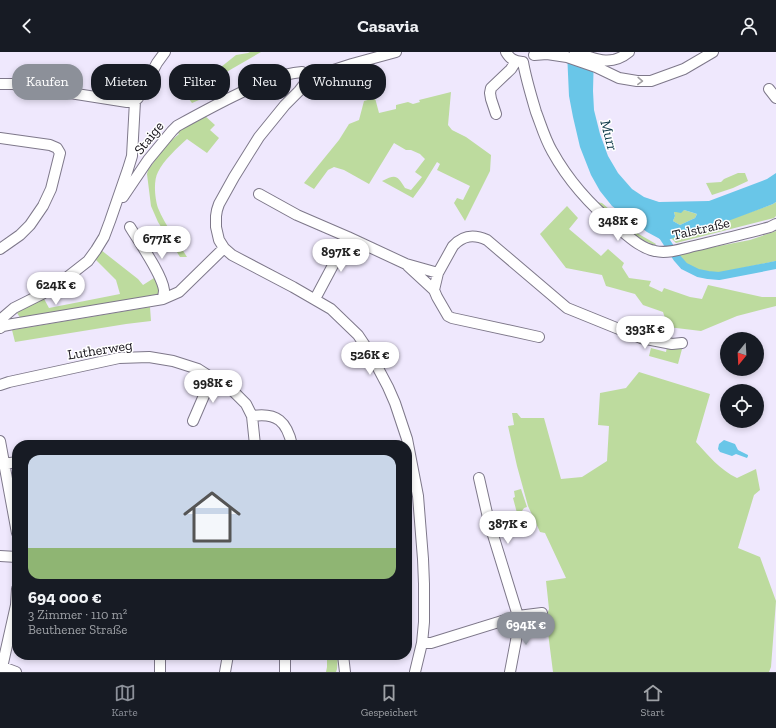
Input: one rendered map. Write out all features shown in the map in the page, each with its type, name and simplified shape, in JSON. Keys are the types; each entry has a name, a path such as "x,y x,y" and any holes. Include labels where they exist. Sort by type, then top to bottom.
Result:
{"street":[{"path":"0,320 14,308 42,294 65,279 88,261 96,250 104,236 115,209 132,156 135,101 164,52"},
{"path":"352,64 396,52"},
{"path":"506,52 509,56 519,62"},
{"path":"597,64 624,56 629,52"},
{"path":"496,114 490,96 491,88 519,62 530,59 535,54 571,54 597,64 619,78 637,81 651,81 684,69 713,52"},
{"name":"Talstraße","path":"519,62 525,74 545,137 551,150 567,175 610,221 639,244 656,251 680,249 717,241 770,227 776,224"},
{"name":"Staige","path":"115,209 148,160 177,126 221,102 261,83 290,73 299,72"},
{"path":"0,84 13,84 127,102 135,101"},
{"path":"769,88 776,98"},
{"path":"299,91 258,137 219,204 216,216 219,240 232,256 315,299 331,309 358,335 388,387 407,440"},
{"path":"0,138 50,145 57,148 60,153 51,189 43,206 30,225 20,235 0,249"},
{"path":"259,194 297,215 406,264 438,273"},
{"path":"130,227 160,279 164,289 163,299"},
{"path":"315,299 348,237"},
{"path":"434,290 438,273 453,246 466,237 480,237 487,240 567,308 641,338 672,344 682,343"},
{"path":"0,328 13,324 163,299 179,292 224,248"},
{"path":"406,264 434,290 448,316 539,337"},
{"name":"Lutherweg","path":"0,385 119,358 149,357 173,361 198,369 234,392 246,404 252,416 254,440"},
{"path":"193,421 212,377"},
{"path":"252,416 268,415 278,419 285,427 290,440"},
{"path":"0,441 4,464 3,479 12,514"},
{"path":"4,464 12,463"},
{"path":"479,478 489,522 518,616 518,630 510,672"},
{"path":"412,487 419,507 423,559 424,609 422,643 415,672"},
{"path":"0,556 12,557"},
{"path":"422,643 431,643 518,616 542,613"},
{"path":"12,625 1,668 16,672"},
{"path":"160,660 160,672"},
{"path":"225,672 227,660"},
{"path":"285,660 285,672"},
{"path":"344,660 345,672"}],"green space":[{"path":"261,52 230,70 230,64 225,64 236,55"},
{"path":"451,92 448,125 452,130 466,137 491,155 490,171 465,221 454,203 457,198 463,200 470,186 437,170 440,164 437,162 413,198 382,181 390,177 396,177 405,188 411,190 422,177 415,172 425,159 420,154 411,150 406,150 394,143 369,184 344,170 334,167 328,170 314,189 304,183 339,140 349,124 359,120 364,101 376,100 379,113 396,109 396,105 408,102 413,104 420,102 419,100"},
{"path":"190,100 199,100 192,103"},
{"path":"204,115 215,125 210,130 219,138 207,153 187,139 163,163 155,180 155,195 158,208 187,257 180,257 158,222 151,206 147,174 148,170 167,144 179,134 177,132"},
{"path":"738,173 745,173 748,181 712,195 706,183 721,182 724,179"},
{"path":"596,202 602,203 637,233 656,244 647,242 631,233"},
{"path":"776,202 776,216 774,218 676,243 671,238 728,220"},
{"path":"567,206 578,218 569,229 601,256 608,249 624,263 622,267 629,278 651,281 649,286 662,292 664,288 690,297 702,299 708,285 762,297 776,297 776,306 737,316 701,331 668,327 663,312 643,305 635,294 606,286 602,275 566,268 540,234"},
{"path":"684,210 697,214 695,218 680,225 673,221 675,216 674,212"},
{"path":"776,231 776,261 713,274 702,272 693,268 677,254 750,240"},
{"path":"101,250 138,279 143,285 154,278 158,285 160,295 21,319 17,313 43,297 49,308 120,294 116,280 95,259"},
{"path":"150,307 151,321 15,342 12,330"},
{"path":"667,347 682,349 678,364 649,356 651,348 666,352"},
{"path":"639,372 710,394 696,442 720,467 737,478 756,469 760,490 754,495 738,548 760,557 776,601 771,667 769,672 553,672 546,617 549,609 546,581 566,578 545,533 540,532 528,506 508,426 514,425 512,413 517,413 521,418 544,418 561,479 582,477 607,461 609,426 598,425 600,393 626,388"},
{"path":"521,489 527,507 517,513 513,498 515,497 514,491"},
{"path":"327,660 338,660 336,672 326,672"}],"water":[{"path":"567,52 594,52 594,110 600,134 608,156 618,173 632,189 644,197 659,202 709,201 767,179 776,173 776,202 728,221 701,228 668,240 660,239 647,232 612,206 600,191 591,175 580,147 569,96","holes":["684,210 697,214 695,218 680,225 673,221 675,216 674,212 681,213"]},
{"path":"724,440 735,444 738,450 748,455 747,458 736,454 732,456 720,452 718,449 719,444"}],"waterway":[{"path":"660,232 684,266 698,273 719,276 776,265"}],"water label":[{"name":"Murr","path":"609,135"}]}
